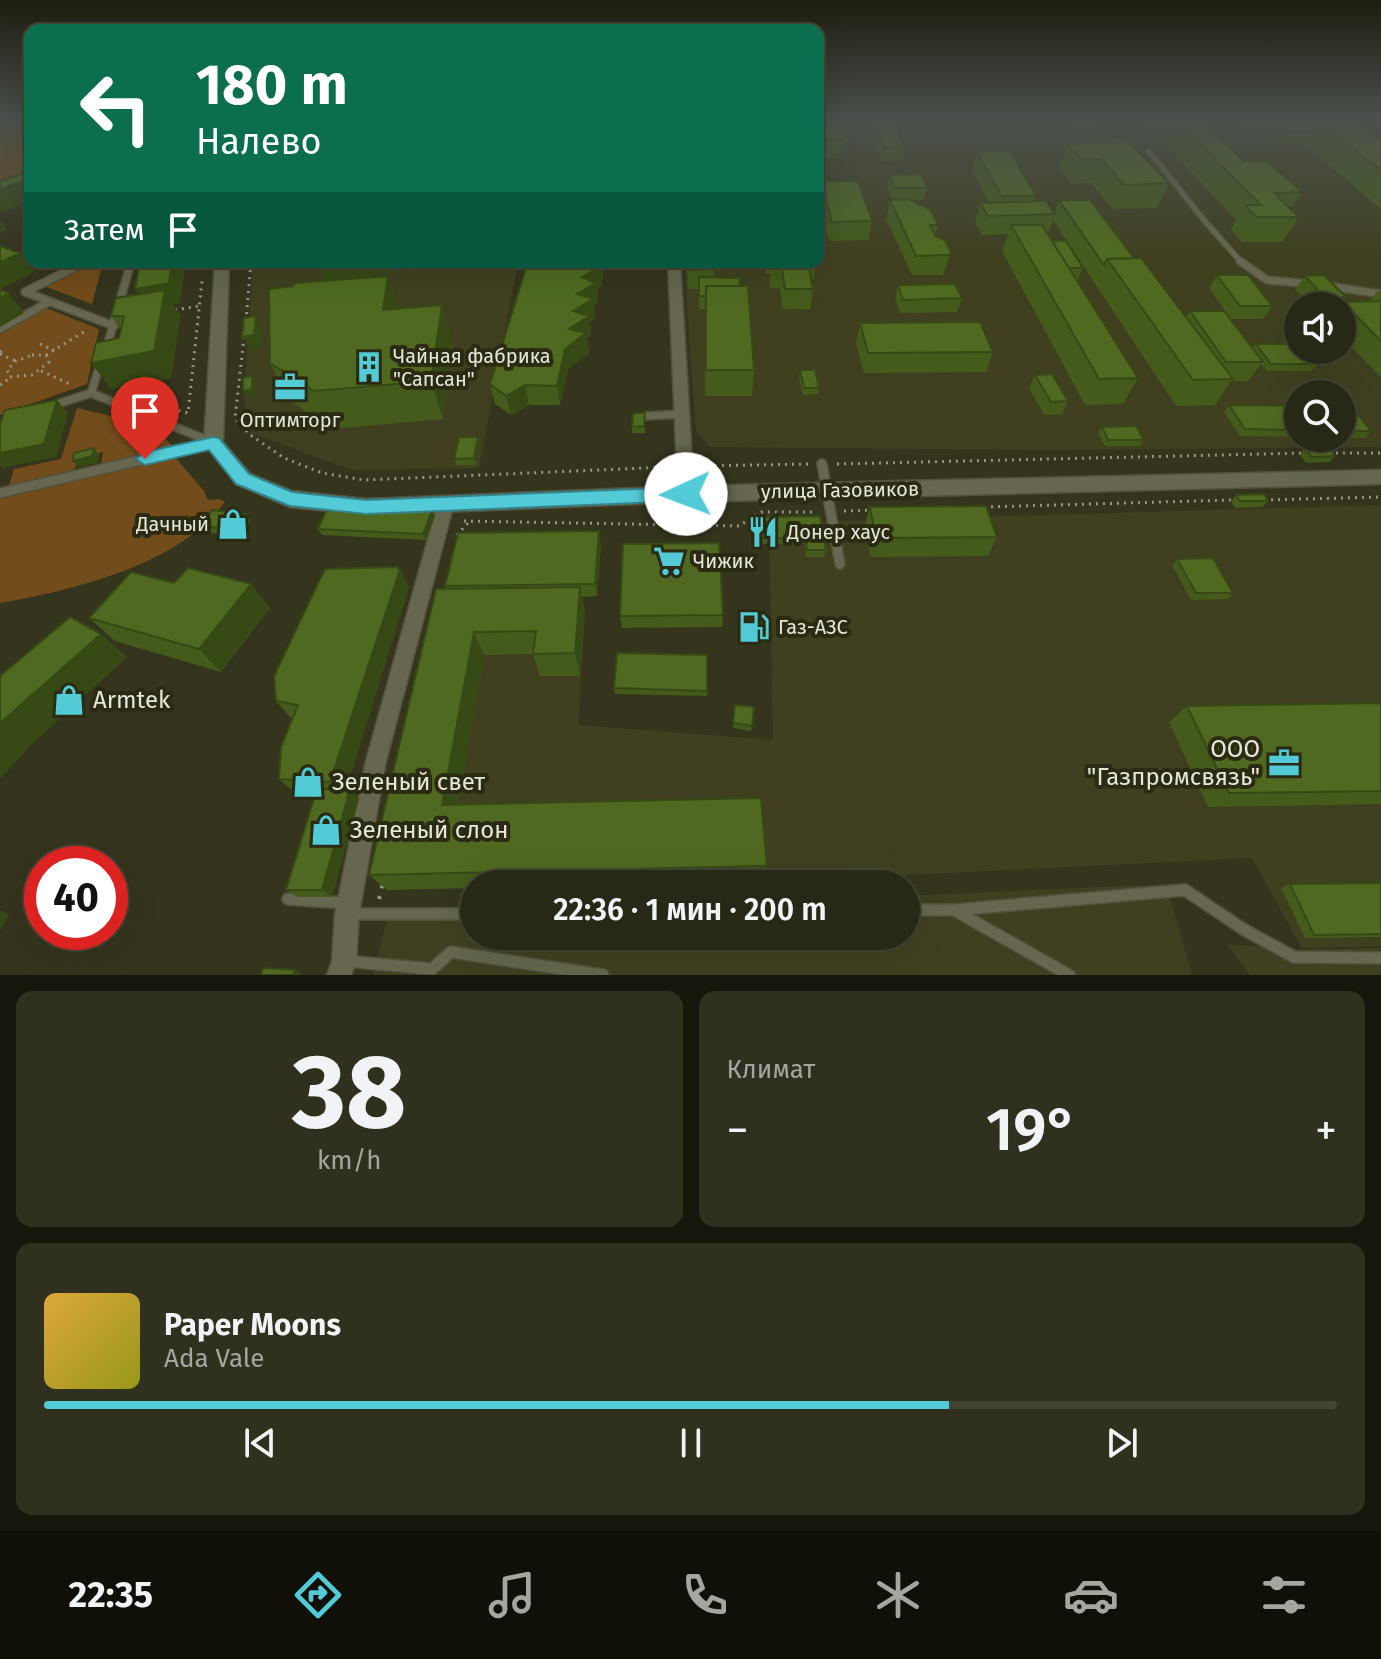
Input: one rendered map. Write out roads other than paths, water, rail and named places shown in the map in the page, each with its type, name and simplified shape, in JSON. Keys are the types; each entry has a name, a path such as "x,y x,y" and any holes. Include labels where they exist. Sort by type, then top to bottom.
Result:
{"street":[{"path":"213,443 222,268"},
{"path":"674,268 686,494"},
{"name":"улица Газовиков","path":"213,443 243,479 290,499 366,507 686,494 1381,477"},
{"path":"342,968 348,908 376,761 446,503"}],"lane":[{"path":"1160,164 1221,239 1261,277 1282,284 1301,283 1381,294"},
{"path":"73,268 25,292 114,326"},
{"path":"91,393 129,268"},
{"path":"0,329 49,302"},
{"path":"40,410 91,393 213,443"},
{"path":"646,416 682,414"},
{"path":"0,493 213,443"},
{"path":"822,464 840,564"},
{"path":"920,910 954,910 1185,890 1243,929 1294,957 1381,958"},
{"path":"288,899 376,914 460,914"},
{"path":"954,910 1069,975"},
{"path":"342,968 432,969 451,952 603,975"}],"place":[{"name":"Чайная фабрика \"Сапсан\"","path":"369,367"},
{"name":"Оптимторг","path":"290,387"},
{"name":"Дачный","path":"233,524"},
{"name":"Донер хаус","path":"763,532"},
{"name":"Чижик","path":"669,561"},
{"name":"Газ-АЗС","path":"754,627"},
{"name":"Armtek","path":"69,700"},
{"name":"ООО \"Газпромсвязь\"","path":"1284,763"},
{"name":"Зеленый свет","path":"308,782"},
{"name":"Зеленый слон","path":"326,830"}]}
